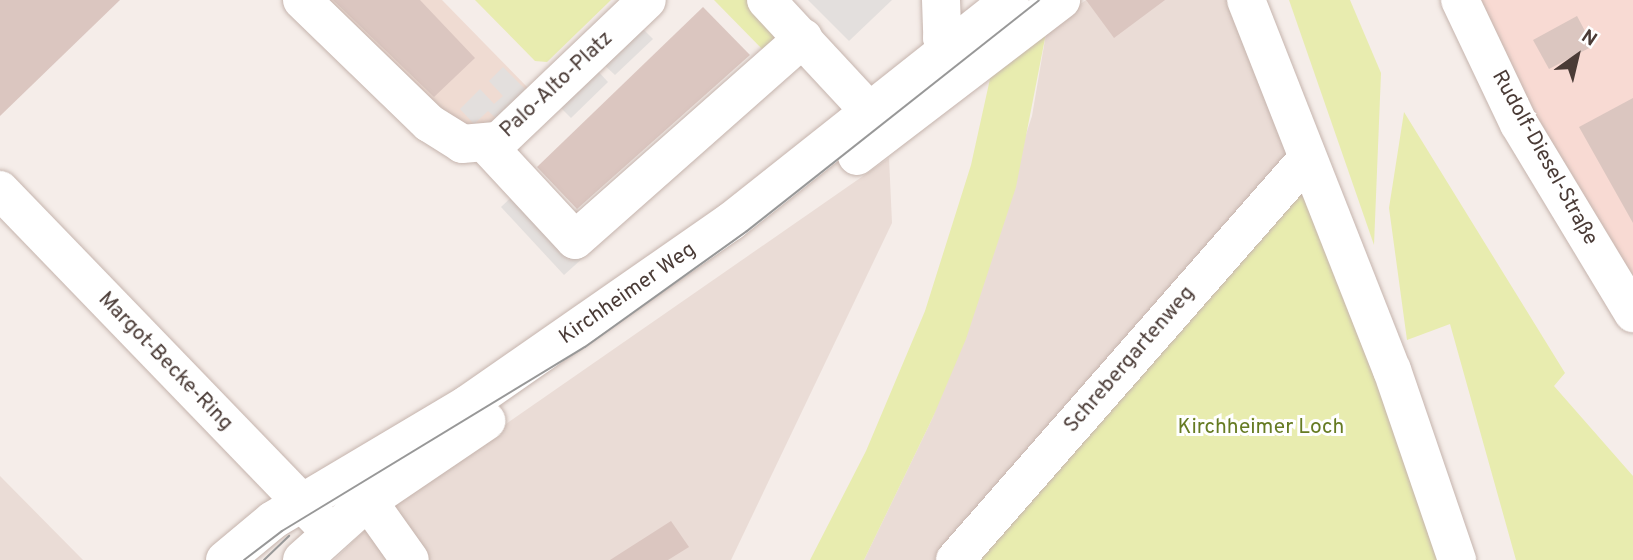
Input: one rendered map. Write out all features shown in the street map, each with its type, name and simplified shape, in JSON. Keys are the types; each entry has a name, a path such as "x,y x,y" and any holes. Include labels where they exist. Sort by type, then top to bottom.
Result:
{"street":[{"name":"Palo-Alto-Platz","path":"302,0 448,138 462,144 499,141 522,122 647,0"},
{"path":"766,0 870,112"},
{"path":"941,0 942,38 950,47"},
{"name":"Kirchheimer Weg","path":"225,560 273,520 468,404 730,222 1010,0"},
{"name":"Kirchheimer Weg","path":"302,560 368,500 595,351 755,235 1061,0"},
{"path":"1246,0 1306,160 1392,370 1457,560"},
{"name":"Rudolf-Diesel-Straße","path":"1460,0 1519,124 1633,313"},
{"path":"485,143 575,240 803,37"},
{"name":"Schrebergartenweg","path":"955,560 1306,160"},
{"name":"Margot-Becke-Ring","path":"0,190 331,532"},
{"path":"368,500 410,560"}],"shaded area":[{"path":"324,0 442,0 533,93 498,127 462,138"},
{"path":"808,0 892,0 849,41"},
{"path":"1086,0 1231,0 1299,154 949,560 864,560 933,417 1032,116 1047,28"},
{"path":"1479,0 1633,0 1633,278 1551,146"},
{"path":"640,26 653,39 615,75 602,63"},
{"path":"503,67 529,93 500,122 488,111 474,124 460,109 480,89 494,104 503,96 489,81"},
{"path":"596,69 608,82 571,118 558,105"},
{"path":"889,158 892,223 731,560 334,560 395,501"},
{"path":"531,179 594,248 564,275 501,207"},
{"path":"0,476 83,560 0,560"}],"green space":[{"path":"475,0 611,0 547,62 535,61"},
{"path":"714,0 747,0 786,41 770,57"},
{"path":"1289,0 1350,0 1381,73 1374,245"},
{"path":"1047,28 1016,187 966,339 933,417 864,560 810,560 866,451 925,311 971,165 997,47"},
{"path":"1404,112 1565,373 1554,386 1633,476 1633,560 1516,560 1450,324 1407,340 1389,208"},
{"name":"Kirchheimer Loch","path":"1300,188 1449,560 965,560"}],"building":[{"path":"0,0 120,0 0,116"},
{"path":"333,0 420,0 475,58 434,97"},
{"path":"1086,0 1165,0 1114,38"},
{"path":"703,7 750,55 577,209 537,167"},
{"path":"1577,16 1593,46 1549,69 1533,40"},
{"path":"1633,98 1633,223 1579,127"},
{"path":"671,521 689,547 668,560 610,560"}],"tram line":[{"path":"244,560 282,531 585,347 747,231 1039,0"},
{"path":"264,560 289,536"}]}
